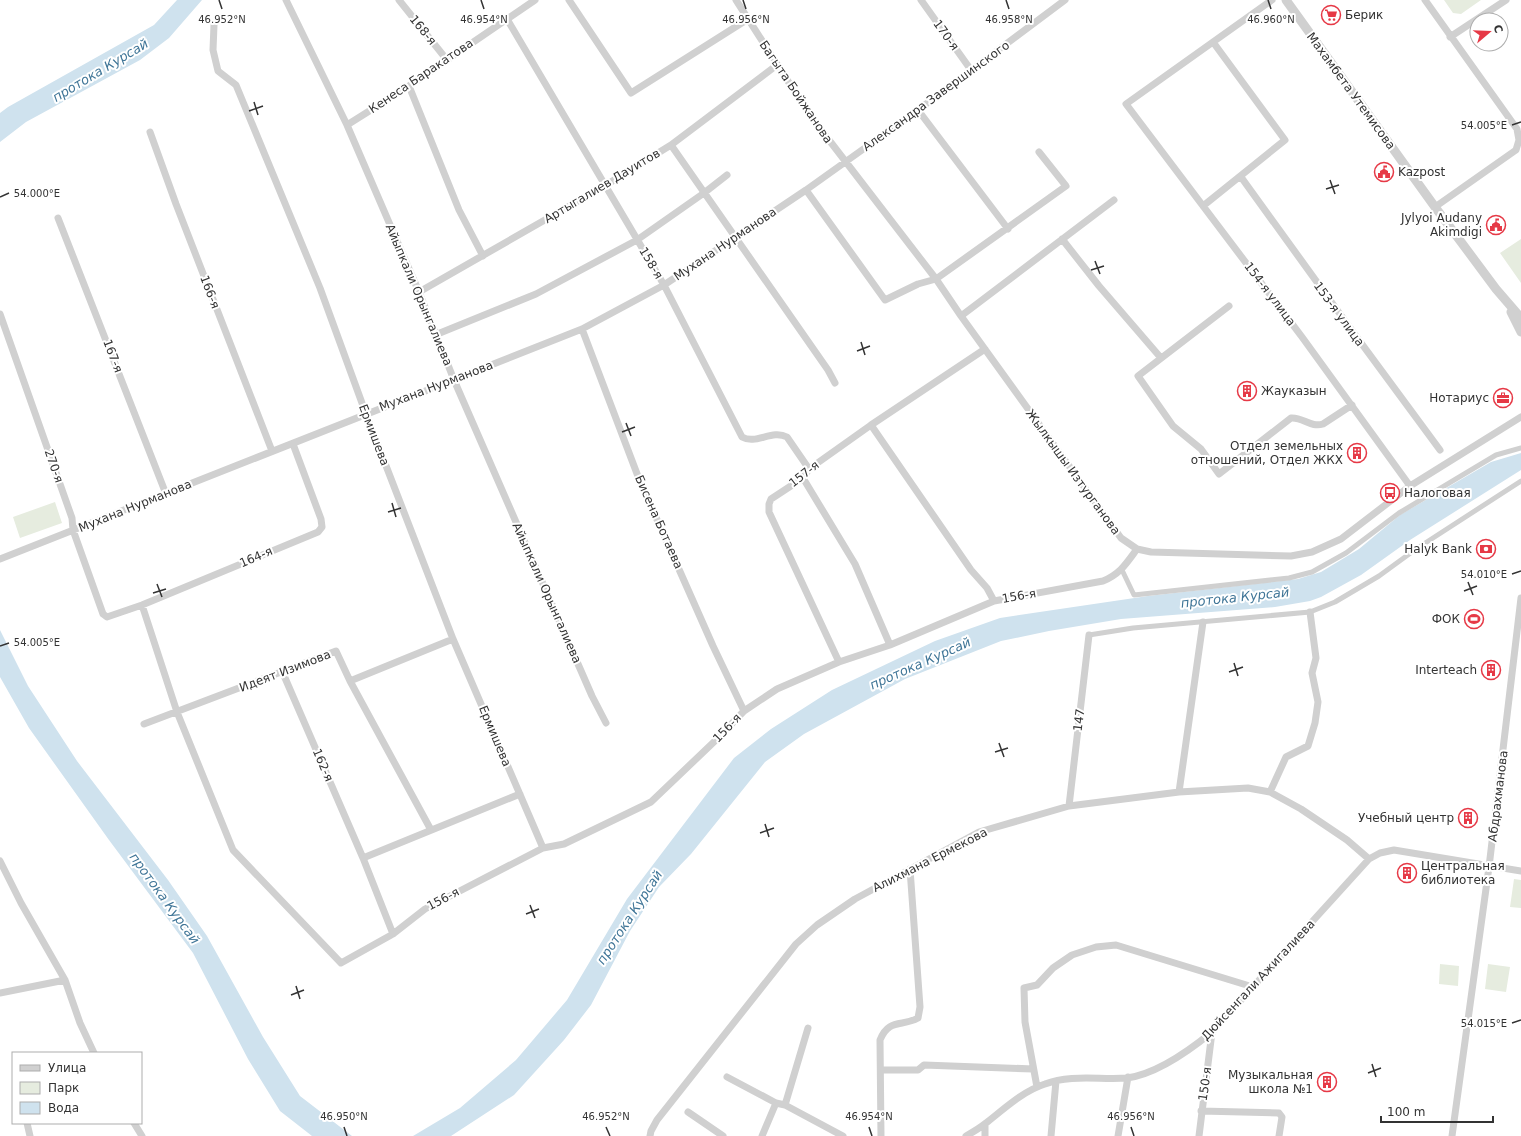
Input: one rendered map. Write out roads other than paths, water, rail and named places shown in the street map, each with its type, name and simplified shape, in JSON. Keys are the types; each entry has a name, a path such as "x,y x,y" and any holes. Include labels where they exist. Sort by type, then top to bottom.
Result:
{"street":[{"name":"Айыпкали Орынгалиева","path":"286,0 347,125 454,380 592,696 606,723"},
{"name":"168-я","path":"399,0 447,60"},
{"path":"569,0 632,93 748,19"},
{"name":"Багыта Бойжанова","path":"736,0 810,114 846,163"},
{"name":"170-я","path":"921,0 971,70"},
{"name":"Александра Завершинского","path":"846,163 1065,0"},
{"path":"1203,206 1241,177 1285,140 1213,42 1272,0"},
{"name":"Махамбета Утемисова","path":"1286,0 1434,207 1502,297"},
{"path":"1425,0 1517,129 1519,140 1516,150 1434,207"},
{"path":"1450,37 1506,0"},
{"name":"Кенеса Баракатова","path":"347,125 409,86 533,1"},
{"name":"158-я","path":"507,19 664,285 742,437 750,440 781,434 787,437 809,469"},
{"name":"Ермишева","path":"214,25 213,50 218,71 236,85 320,288 366,414 453,639 543,848"},
{"name":"154-я улица","path":"1213,42 1126,104 1352,405 1410,486"},
{"name":"Артыгалиев Дауитов","path":"418,292 606,185 671,145 777,65"},
{"path":"409,86 459,210 483,256"},
{"path":"918,110 1008,229"},
{"name":"166-я","path":"150,132 176,204 272,451"},
{"path":"671,145 828,370 835,383"},
{"path":"806,190 885,300 918,284 936,279 1008,229 1066,186 1039,152"},
{"name":"Мухана Нурманова","path":"0,559 582,329 664,285 846,163"},
{"name":"Жылкышы Изтурганова","path":"846,163 936,279 960,316 1121,538 1137,549 1151,552 1291,556 1312,552 1341,539 1410,486 1520,416"},
{"path":"435,335 536,294 637,240 704,194 727,175"},
{"name":"153-я улица","path":"1241,177 1352,332 1440,450"},
{"path":"960,316 1114,200"},
{"name":"167-я","path":"58,218 166,494"},
{"path":"1062,239 1099,286 1161,358"},
{"path":"1502,297 1521,318"},
{"path":"1502,297 1521,332"},
{"path":"1229,306 1138,376 1173,426 1201,449 1218,474 1291,418 1297,418 1318,426 1352,405"},
{"name":"270-я","path":"0,314 70,510 73,530 103,614 107,617"},
{"name":"Бисена Ботаева","path":"582,329 639,479 713,646 744,711"},
{"name":"157-я","path":"839,662 769,512 769,504 771,499 802,478 809,469 871,425 985,349"},
{"path":"871,425 970,570 988,588 994,600"},
{"name":"164-я","path":"107,617 142,605 318,532 322,527 321,520 293,444"},
{"path":"1122,570 1134,595 1289,578 1312,572 1346,553 1399,513 1496,455 1521,448"},
{"path":"802,478 855,564 890,645"},
{"path":"1089,635 1133,628 1310,612 1335,602 1379,576 1416,549 1521,481"},
{"name":"156-я","path":"177,712 233,850 341,964 393,934 425,908 543,848 564,844 651,802 717,740 744,711 777,689 839,662 890,645 994,600 1102,581 1114,576 1122,570 1137,549"},
{"name":"Абдрахманова","path":"1452,1136 1489,866 1521,598"},
{"path":"142,605 177,712"},
{"path":"1270,792 1286,757 1308,746 1315,723 1318,702 1312,673 1316,658 1310,612"},
{"path":"1179,792 1203,622"},
{"name":"147","path":"1069,806 1089,635"},
{"path":"431,830 350,680 453,639"},
{"name":"Идеят Изимова","path":"144,724 336,651 350,680"},
{"name":"162-я","path":"282,671 363,858 393,934"},
{"name":"Алихмана Ермекова","path":"650,1136 657,1120 796,944 817,925 855,899 979,832 1014,820 1069,806 1179,792 1248,788 1270,792 1301,809 1347,840 1369,859"},
{"path":"363,858 520,794"},
{"name":"Дюйсенгали Ажигалиева","path":"966,1136 985,1124 1015,1100 1037,1087 1056,1081 1084,1078 1128,1078 1158,1068 1195,1046 1212,1032 1369,859 1380,853 1394,850 1521,871"},
{"path":"0,861 4,876 65,980 80,1023 94,1052"},
{"path":"881,1136 880,1040 883,1032 889,1026 914,1021 918,1018 920,1007 910,869"},
{"path":"1037,1087 1025,1022 1024,988 1037,985 1053,968 1072,956 1096,947 1116,945 1253,987"},
{"path":"0,993 65,980"},
{"path":"785,1105 808,1028"},
{"name":"150-я","path":"1198,1136 1212,1032"},
{"path":"881,1070 918,1070 924,1065 1034,1069"},
{"path":"727,1076 776,1103 785,1105 842,1136"},
{"path":"1118,1136 1128,1078"},
{"path":"1051,1136 1056,1081"},
{"path":"762,1136 776,1103"},
{"path":"1201,1111 1279,1113 1282,1117 1279,1136"},
{"path":"688,1112 723,1136"},
{"path":"27,1124 30,1136"},
{"path":"135,1124 142,1136"},
{"path":"985,1124 985,1136"}],"water":[{"name":"протока Курсай","path":"177,0 202,0 169,38 140,60 26,122 0,142 0,113 8,107 154,25"},
{"name":"протока Курсай","path":"1521,453 1521,470 1410,540 1361,575 1321,597 1310,601 1275,607 1121,619 1001,641 905,679 804,734 765,762 691,854 659,887 630,931 591,1005 564,1040 514,1095 451,1136 413,1136 460,1108 516,1060 567,1000 627,899 734,758 771,729 832,690 935,641 1000,618 1148,596 1298,579 1321,572 1359,549 1400,515 1491,462"},
{"name":"протока Курсай","path":"0,630 28,686 77,761 168,880 207,936 263,1037 300,1096 352,1136 312,1136 280,1111 248,1059 193,953 109,840 29,728 0,677"}],"place":[{"name":"Берик","path":"1331,15"},
{"name":"Kazpost","path":"1384,172"},
{"name":"Jylyoi Audany Akimdigi","path":"1496,225"},
{"name":"Жауказын","path":"1247,391"},
{"name":"Нотариус","path":"1503,398"},
{"name":"Отдел земельных отношений, Отдел ЖКХ","path":"1357,453"},
{"name":"Налоговая","path":"1390,493"},
{"name":"Halyk Bank","path":"1486,549"},
{"name":"ФОК","path":"1474,619"},
{"name":"Interteach","path":"1491,670"},
{"name":"Учебный центр","path":"1468,818"},
{"name":"Центральная библиотека","path":"1407,873"},
{"name":"Музыкальная школа №1","path":"1327,1082"}]}
